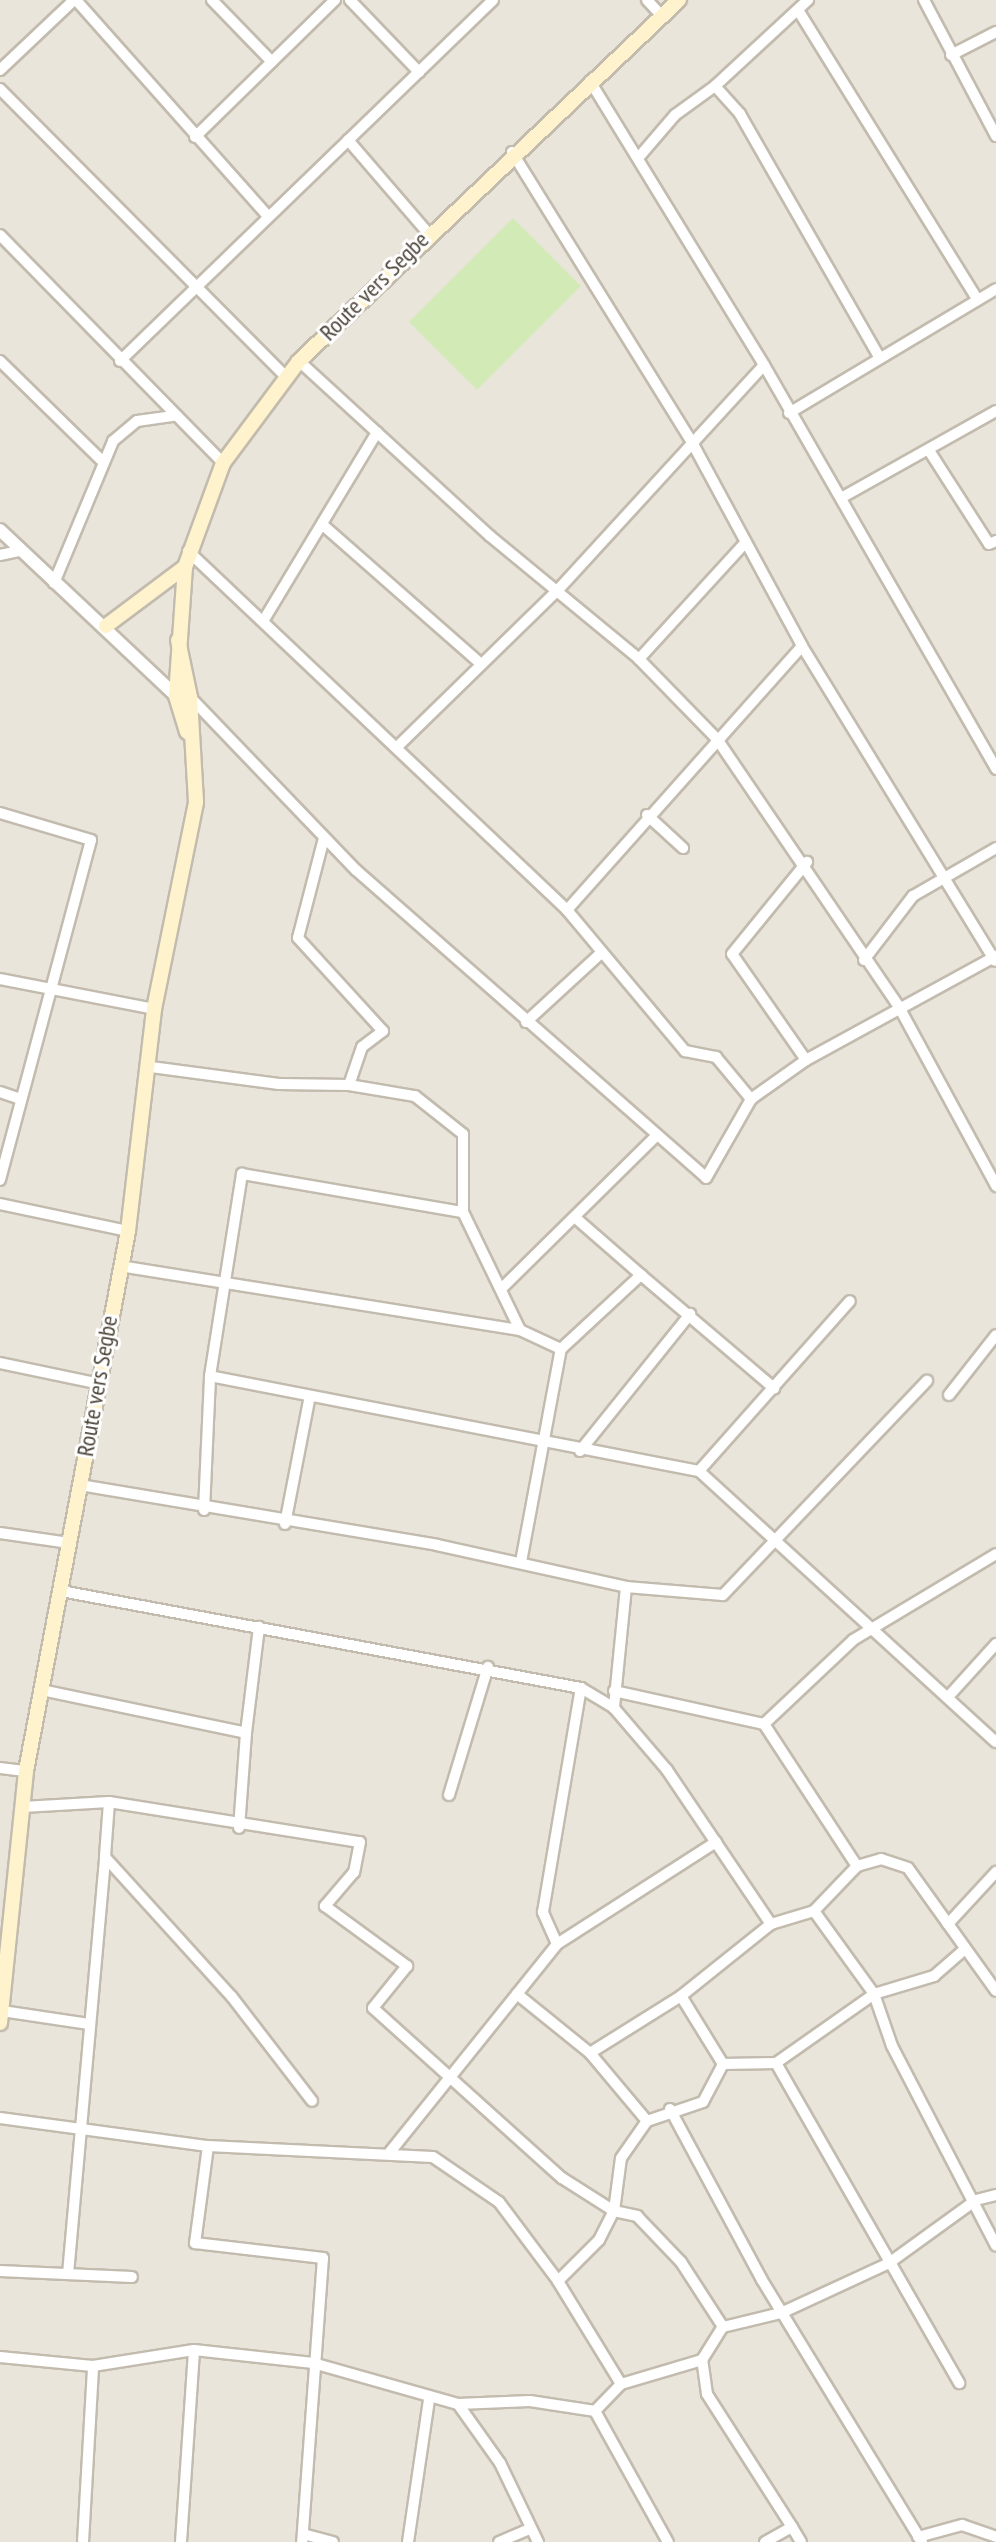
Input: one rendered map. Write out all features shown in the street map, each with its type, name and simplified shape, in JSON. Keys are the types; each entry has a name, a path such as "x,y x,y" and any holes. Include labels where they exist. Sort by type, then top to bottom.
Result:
{"main road":[{"name":"Route vers Segbe","path":"1,2017 6,1899 23,1807 26,1771 61,1591 96,1383 128,1231 151,1067 154,1009 184,886 196,802 194,751 183,696 178,640 188,551 223,463 299,361 427,232 660,14 679,0"},
{"path":"106,626 185,567"}],"street":[{"path":"0,70 75,0 265,213"},
{"path":"212,0 272,62"},
{"path":"195,137 335,0"},
{"path":"350,0 419,72"},
{"path":"120,361 265,213 348,140 493,0"},
{"path":"647,0 660,14"},
{"path":"639,157 675,115 715,86 808,0"},
{"path":"924,0 996,136"},
{"path":"798,10 978,300"},
{"path":"951,55 996,32"},
{"path":"590,81 764,365 996,769"},
{"path":"715,86 740,114 879,357"},
{"path":"0,89 286,377"},
{"path":"348,140 427,232"},
{"path":"0,530 54,583 183,696 324,838 655,1137 706,1178 751,1099 806,1060 899,1007 995,959 940,875 802,646 744,544 694,446 512,152"},
{"path":"0,235 223,463"},
{"path":"789,413 996,289"},
{"path":"0,361 101,460"},
{"path":"299,361 557,591 639,659 717,739 807,862 864,960 899,1007 996,1186"},
{"path":"398,746 557,591 694,446 764,365"},
{"path":"841,498 930,452 996,411"},
{"path":"54,583 101,460 122,430 174,416"},
{"path":"265,618 324,526 377,432"},
{"path":"930,452 989,544 996,541"},
{"path":"324,526 481,664"},
{"path":"639,659 744,544"},
{"path":"0,555 19,551"},
{"path":"188,551 265,618 567,910 685,1051 716,1057 751,1099"},
{"path":"567,910 647,815 802,646"},
{"path":"0,813 91,840 47,991 0,1180"},
{"path":"647,815 683,848"},
{"path":"324,838 298,938 383,1031 362,1047 349,1085"},
{"path":"864,960 895,914 940,875 996,848"},
{"path":"806,1060 732,954 807,862"},
{"path":"526,1022 601,953"},
{"path":"0,979 47,991 154,1009"},
{"path":"151,1067 279,1084 349,1085 415,1096 463,1134 463,1212 520,1330"},
{"path":"0,1092 20,1099"},
{"path":"502,1288 578,1220 655,1137"},
{"path":"204,1510 210,1376 242,1174 463,1212"},
{"path":"0,1204 128,1231"},
{"path":"578,1220 690,1314 742,1368 774,1388"},
{"path":"120,1266 520,1330 561,1349"},
{"path":"521,1562 547,1445 561,1349 641,1275"},
{"path":"699,1471 850,1301"},
{"path":"580,1451 690,1314"},
{"path":"949,1395 996,1335"},
{"path":"0,1363 96,1383"},
{"path":"210,1376 309,1401 699,1471 772,1544 996,1742"},
{"path":"80,1485 204,1510 521,1562 626,1587 723,1595 927,1381"},
{"path":"285,1524 309,1401"},
{"path":"0,1533 69,1543"},
{"path":"764,1724 853,1640 870,1633 996,1554"},
{"path":"614,1708 626,1587"},
{"path":"61,1591 488,1667 581,1688 634,1724 771,1924"},
{"path":"239,1828 246,1733 259,1627"},
{"path":"948,1697 996,1644"},
{"path":"449,1795 488,1667"},
{"path":"557,1944 543,1912 581,1688"},
{"path":"41,1690 246,1733"},
{"path":"614,1691 764,1724 857,1866"},
{"path":"0,1768 26,1771"},
{"path":"68,2274 109,1802"},
{"path":"23,1807 109,1802 239,1828 360,1842 354,1872 325,1906 407,1966 373,2008 562,2178 614,2211 637,2216 681,2262 723,2327"},
{"path":"390,2152 557,1944 716,1842"},
{"path":"105,1857 232,1997 312,2101"},
{"path":"590,2053 681,1996 771,1924 814,1911 857,1866 881,1859 908,1868 948,1924 963,1951 996,1991"},
{"path":"948,1924 996,1872"},
{"path":"814,1911 874,1994 892,2046 976,2200 996,2246"},
{"path":"723,2064 776,2063 874,1994 934,1976 963,1951"},
{"path":"517,1994 590,2053 647,2121"},
{"path":"681,1996 723,2064"},
{"path":"1,2017 89,2024"},
{"path":"776,2063 959,2383"},
{"path":"558,2281 599,2240 614,2211 621,2158 647,2121 670,2109 703,2102 723,2064"},
{"path":"670,2109 781,2313 864,2437 920,2540 962,2525 996,2537"},
{"path":"0,2118 79,2124 208,2146 390,2152 433,2157 465,2175 499,2202 558,2281 621,2384"},
{"path":"208,2146 195,2243 323,2258 302,2538 333,2542"},
{"path":"801,2542 707,2394 702,2360 723,2327 781,2313 889,2263 976,2200 996,2195"},
{"path":"0,2271 132,2277"},
{"path":"181,2542 194,2350"},
{"path":"0,2357 93,2366 194,2350 313,2363 429,2399 458,2404 530,2401 595,2411"},
{"path":"595,2411 621,2384 702,2360"},
{"path":"83,2542 93,2366"},
{"path":"408,2542 429,2399"},
{"path":"458,2404 500,2463 538,2542"},
{"path":"595,2411 668,2542"},
{"path":"765,2542 792,2527"},
{"path":"499,2542 530,2529"}],"shaded area":[{"path":"0,0 996,0 996,2542 0,2542"}],"green space":[{"path":"513,218 581,286 477,390 409,322"}]}
